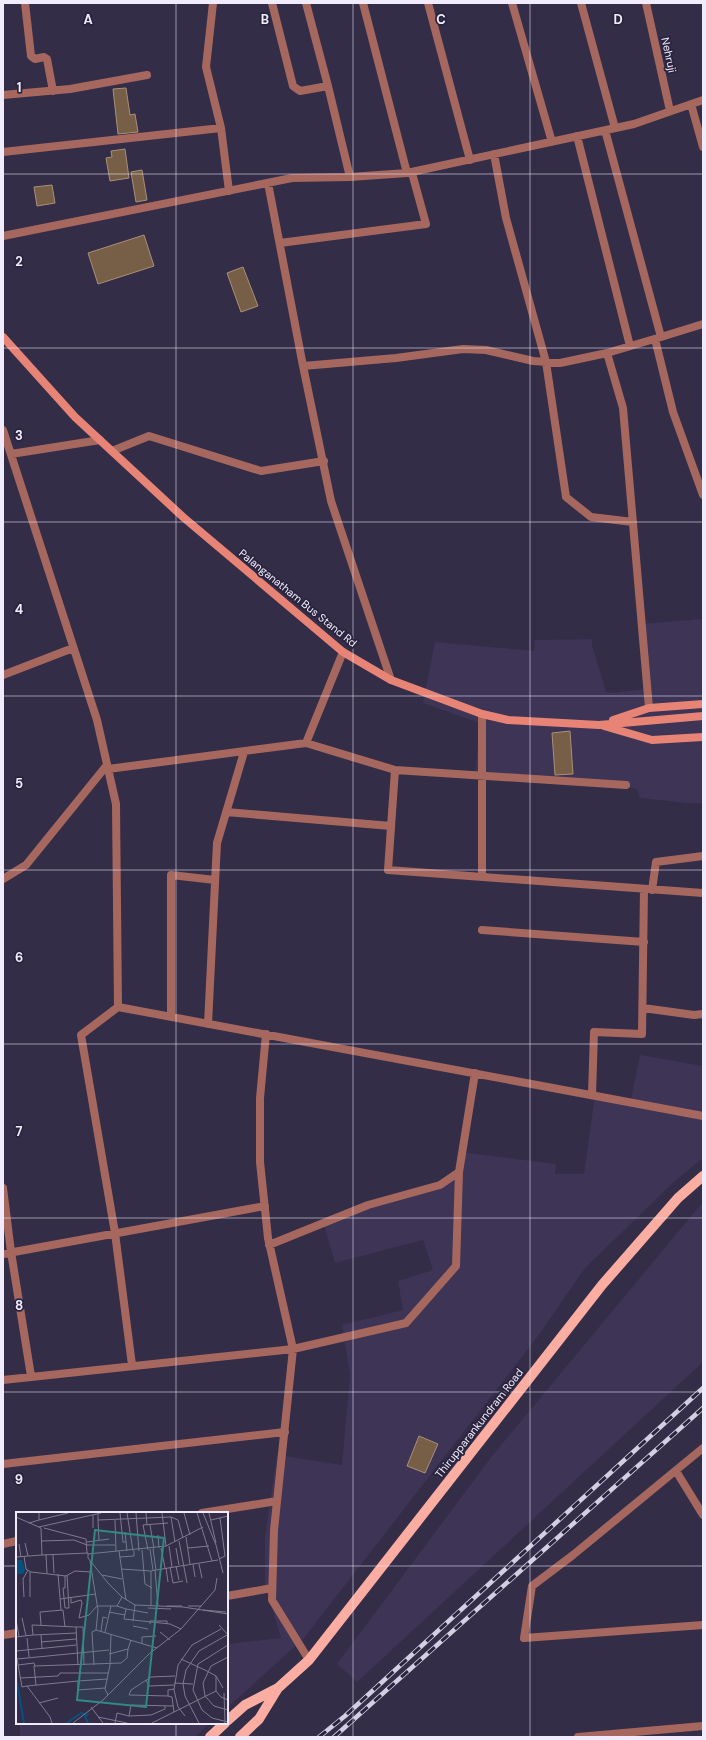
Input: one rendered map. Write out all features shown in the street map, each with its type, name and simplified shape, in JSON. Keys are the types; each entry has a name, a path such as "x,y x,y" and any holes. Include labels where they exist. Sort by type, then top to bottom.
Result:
{"main road":[{"name":"Thirupparankundram Road","path":"228,1720 245,1705 278,1688 309,1660 602,1285 678,1198 703,1176"},
{"name":"Thirupparankundram Road","path":"240,1737 259,1719 278,1688"},
{"name":"Thirupparankundram Road","path":"210,1737 224,1724"}],"street":[{"path":"25,3 31,56 35,59 44,57 47,59 52,91"},
{"path":"213,3 206,67 221,128 229,191"},
{"path":"272,3 293,86 300,91 328,86"},
{"path":"306,3 350,177"},
{"path":"280,243 426,224 410,173 363,3"},
{"path":"428,3 470,160"},
{"path":"512,3 552,142"},
{"path":"581,3 615,128"},
{"name":"Nehruji","path":"646,3 670,111"},
{"path":"3,95 70,89 147,75"},
{"path":"3,236 292,178 350,177 410,173 634,124 703,100"},
{"path":"691,104 703,147"},
{"path":"3,152 221,128"},
{"path":"605,130 658,338 673,412 703,495"},
{"path":"577,136 630,346"},
{"path":"494,154 506,218 546,362 566,496 591,517 633,522"},
{"path":"268,183 303,366 324,461 331,501 390,680"},
{"path":"303,366 396,358 463,349 486,350 533,361 560,363 607,353 703,324"},
{"name":"Palanganatham Bus Stand Rd","path":"3,337 75,417 183,517 343,652 390,680 482,714 508,720 599,725 703,716"},
{"path":"607,353 623,408 649,708"},
{"path":"3,430 97,720 116,804 118,1007"},
{"path":"112,451 149,436 261,471 324,461"},
{"path":"11,454 100,440"},
{"path":"3,675 73,648"},
{"path":"306,743 343,652"},
{"path":"599,725 649,708 703,704"},
{"path":"482,714 482,877"},
{"path":"599,725 652,740 703,737"},
{"path":"3,878 26,865 107,767 244,752 306,743 395,770 626,785"},
{"path":"208,1024 217,843 244,752"},
{"path":"395,770 388,870 703,893"},
{"path":"226,812 391,826"},
{"path":"592,1095 594,1032 642,1034 644,942 648,890 656,862 703,856"},
{"path":"171,1017 171,875 215,880"},
{"path":"482,930 644,942"},
{"path":"132,1365 115,1233 81,1035 118,1007 703,1116"},
{"path":"643,1008 694,1015 703,1014"},
{"path":"266,1034 260,1098 260,1162 269,1245 293,1349 274,1530 272,1600 309,1660"},
{"path":"3,1380 132,1365 293,1349 406,1323 456,1266 459,1172 475,1073"},
{"path":"269,1245 368,1205 440,1185 459,1172"},
{"path":"3,1188 7,1253 31,1376"},
{"path":"7,1253 265,1206"},
{"path":"3,1464 285,1432"},
{"path":"703,1448 573,1555 532,1586 524,1638 703,1625"},
{"path":"676,1471 703,1515"},
{"path":"208,1512 277,1501"},
{"path":"3,1544 16,1541"},
{"path":"228,1596 272,1588"},
{"path":"3,1635 16,1633"},
{"path":"578,1737 703,1726"}],"shaded area":[{"path":"703,619 703,803 687,803 640,798 637,789 592,783 475,773 480,723 423,703 435,642 534,651 535,640 592,639 592,645 606,692 615,693 644,689 640,624"},
{"path":"640,1055 703,1066 703,1158 676,1180 585,1268 538,1336 304,1638 228,1707 228,1644 281,1638 265,1585 265,1536 277,1455 342,1465 350,1375 342,1325 403,1310 398,1281 433,1270 423,1240 335,1263 323,1222 455,1176 460,1152 556,1164 555,1174 584,1174 595,1094 631,1100"},
{"path":"703,1202 703,1362 357,1682 337,1664 492,1456"},
{"path":"22,1724 209,1724 195,1737 20,1737 20,1726"}],"building":[{"path":"126,88 130,115 135,114 138,132 118,134 113,89"},
{"path":"125,149 129,178 110,181 106,158 112,157 111,151"},
{"path":"142,170 147,200 136,202 131,172"},
{"path":"52,185 55,203 37,206 34,187"},
{"path":"144,235 154,266 98,284 88,253"},
{"path":"243,267 258,306 241,312 227,273"},
{"path":"570,731 573,774 555,775 552,733"},
{"path":"419,1436 438,1444 425,1473 407,1466"}],"railway":[{"path":"319,1737 345,1716 703,1388"},
{"path":"334,1737 703,1408"}]}
